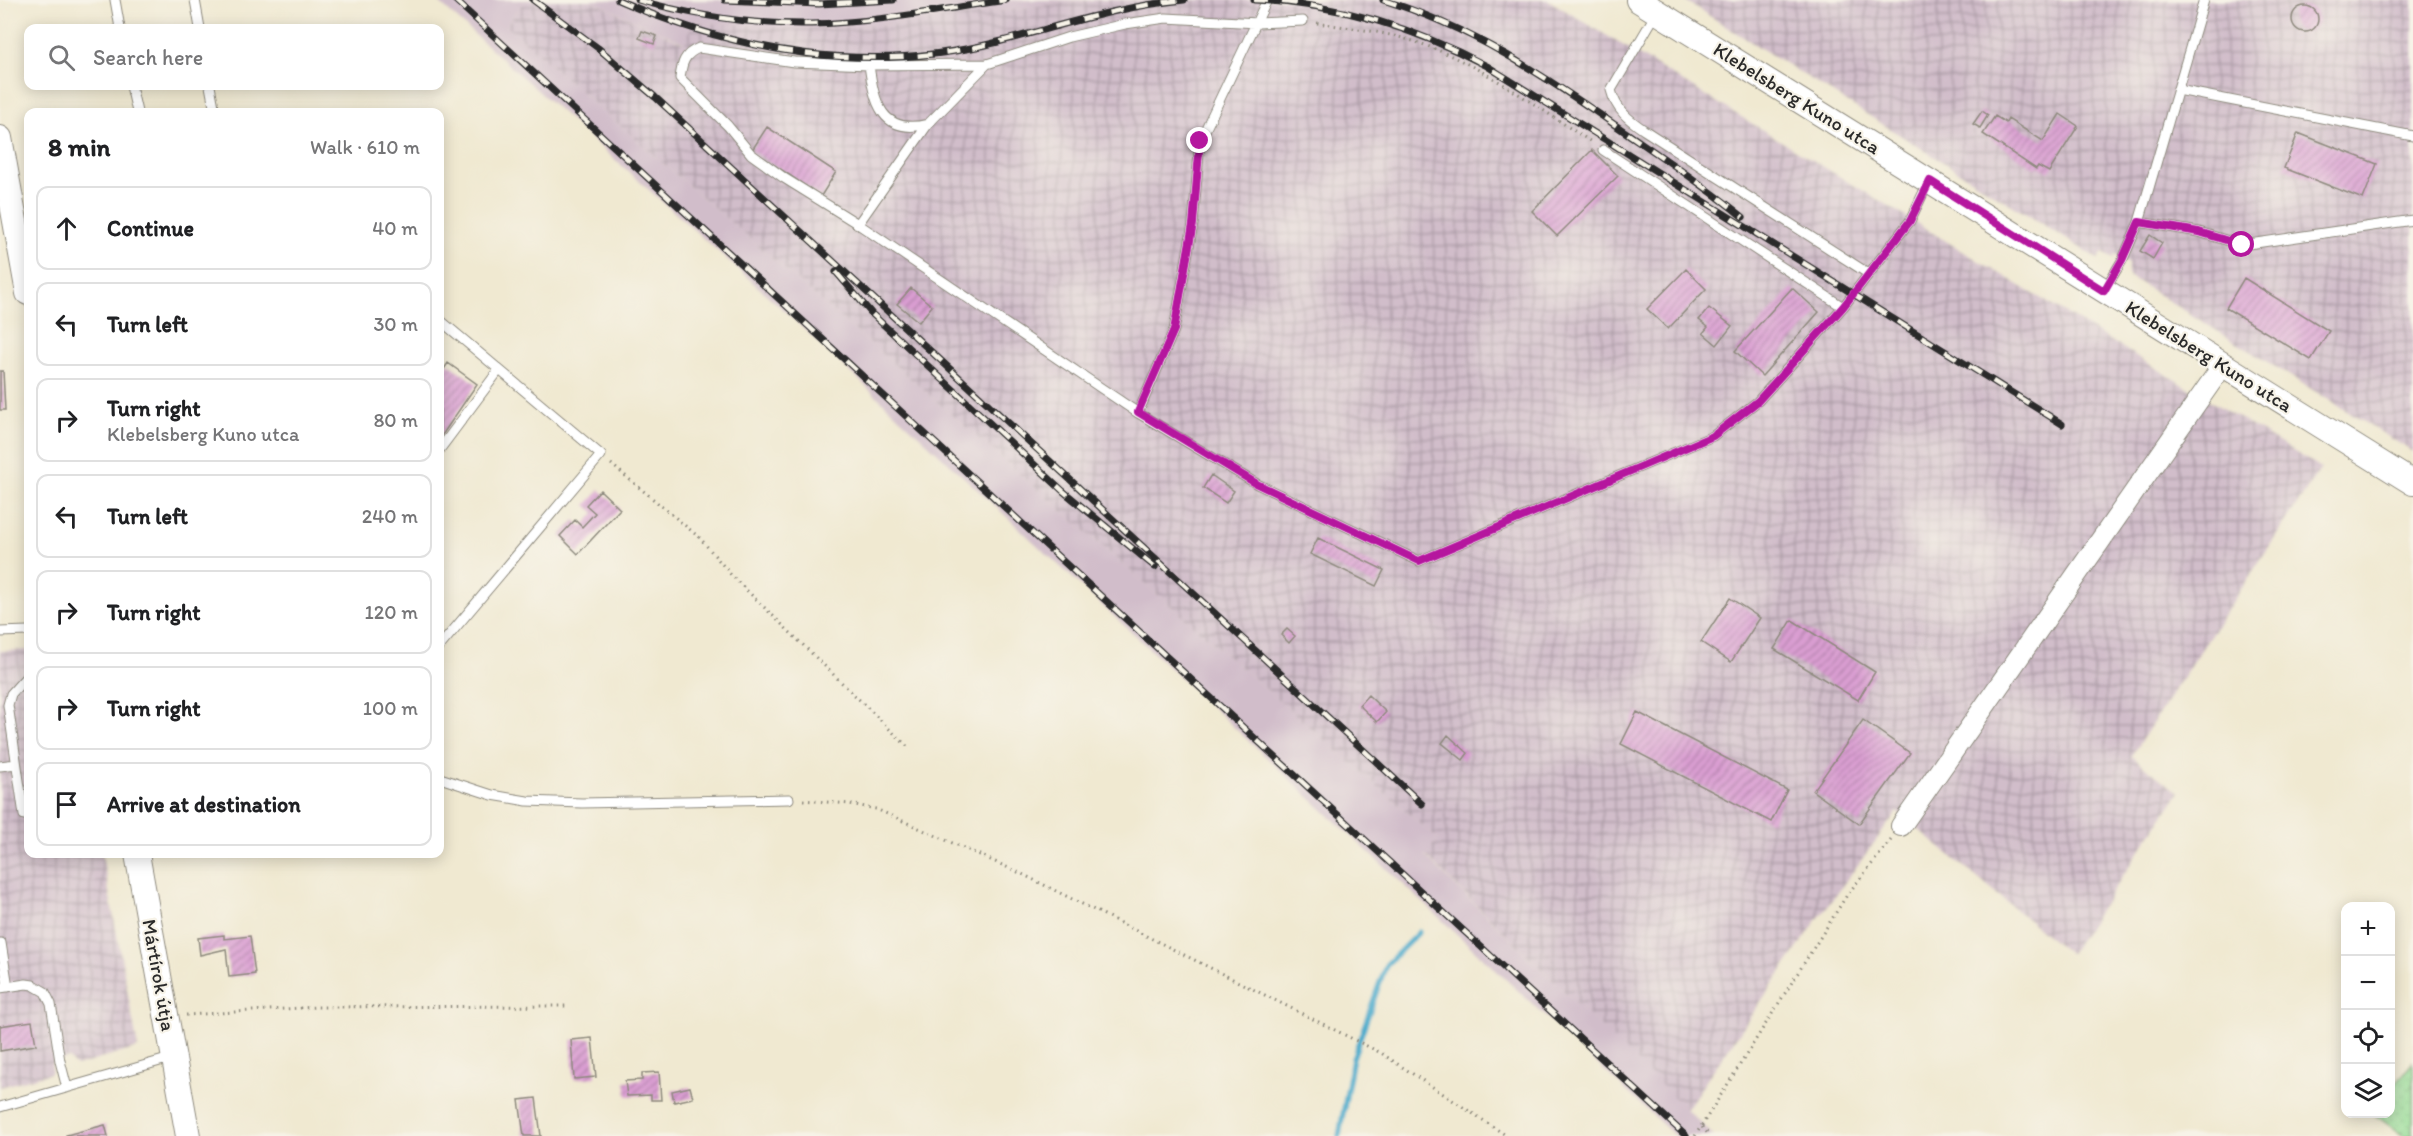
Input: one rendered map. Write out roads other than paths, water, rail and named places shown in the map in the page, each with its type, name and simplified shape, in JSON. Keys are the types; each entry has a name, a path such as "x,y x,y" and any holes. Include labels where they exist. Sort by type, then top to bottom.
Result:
{"street":[{"name":"Klebelsberg Kuno utca","path":"1647,6 2413,483"},
{"path":"0,138 24,271"},
{"path":"1901,826 2223,365"},
{"name":"Mártírok útja","path":"138,858 188,1136"}],"lane":[{"path":"115,0 119,24"},
{"path":"195,0 199,24"},
{"path":"1138,412 1174,330 1193,224 1200,141 1267,0"},
{"path":"2104,291 2122,260 2139,222 2204,0"},
{"path":"1647,6 1611,90 1614,101 1622,114 1869,274"},
{"path":"1303,21 1258,23 1166,18 1125,24 1069,37 987,64 794,62 699,48 691,51 682,61 680,78 728,126 751,153 784,178 858,224 1138,412 1257,484 1419,561 1713,436 1758,401 1843,307 1910,221 1930,181"},
{"path":"869,64 877,106 889,119 902,126 914,128 928,124"},
{"path":"858,224 928,124 987,64"},
{"path":"132,90 136,108"},
{"path":"211,90 214,108"},
{"path":"2178,90 2413,136"},
{"path":"1603,150 1843,307"},
{"path":"2139,222 2199,232 2242,245 2413,220"},
{"path":"444,323 601,455 444,641"},
{"path":"444,444 499,370"},
{"path":"0,632 24,631"},
{"path":"24,679 11,694 8,705 24,815"},
{"path":"0,766 16,764"},
{"path":"444,779 492,795 527,801 582,803 789,799"},
{"path":"2,943 4,987 33,985 45,992 49,998 67,1088"},
{"path":"0,1107 174,1057"}],"waterway":[{"path":"1339,1136 1353,1058 1386,965 1419,932"}],"railway":[{"path":"455,0 1686,1136"},
{"path":"533,0 598,48 655,97 1422,804"},
{"path":"618,0 710,34 805,53 853,57 901,57 950,52 1113,12 1184,0"},
{"path":"638,0 681,11 724,18 789,24 835,23 884,18 1006,0"},
{"path":"725,0 819,4 893,0"},
{"path":"1254,0 1315,6 1374,20 1432,40 1487,66 2062,424"},
{"path":"1383,0 1415,11 1476,38 1534,71 1681,170 1743,217"},
{"path":"836,272 872,314 1063,491 1155,567"}]}
